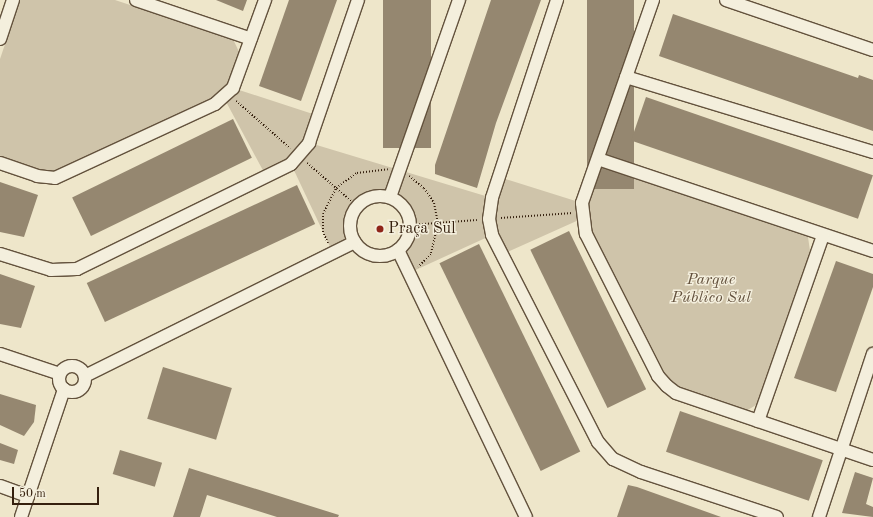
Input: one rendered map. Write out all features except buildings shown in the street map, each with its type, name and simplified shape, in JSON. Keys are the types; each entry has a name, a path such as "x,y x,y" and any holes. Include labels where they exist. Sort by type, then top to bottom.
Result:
{"street":[{"path":"0,39 13,0"},
{"path":"136,0 252,39"},
{"path":"0,163 37,176 55,178 215,104 233,88 265,0"},
{"path":"0,254 51,270 77,269 291,164 310,142 358,0"},
{"path":"390,197 459,0"},
{"path":"557,0 492,198 489,219 492,235 598,442 613,459 640,472 777,517"},
{"path":"653,0 582,203 581,219 658,376 676,393 873,460"},
{"path":"726,0 873,50"},
{"path":"626,77 873,152"},
{"path":"598,159 873,251"},
{"path":"373,197 390,197 405,208 410,225 409,235 398,250 371,255 355,242 350,224 357,206 373,197"},
{"path":"758,421 823,235"},
{"path":"64,389 79,390 85,376 355,242"},
{"path":"398,250 526,517"},
{"path":"0,354 60,374"},
{"path":"819,517 840,448 873,354"},
{"path":"60,374 73,366 85,376"},
{"path":"21,517 64,389 60,374"},
{"path":"0,486 28,496"}],"green space":[{"name":"Parque Público Sul","path":"20,0 115,0 233,39 240,54 233,88 319,116 310,143 492,198 499,177 582,203 599,172 607,169 808,237 810,251 756,405 746,411 678,388 669,381 591,228 581,219 501,255 492,235 409,273 398,250 409,235 409,216 390,197 373,197 357,206 352,215 350,224 355,242 333,253 291,164 266,176 224,98 56,172 41,171 0,157 0,59"}],"place":[{"name":"Praça Sul","path":"380,229"}]}
